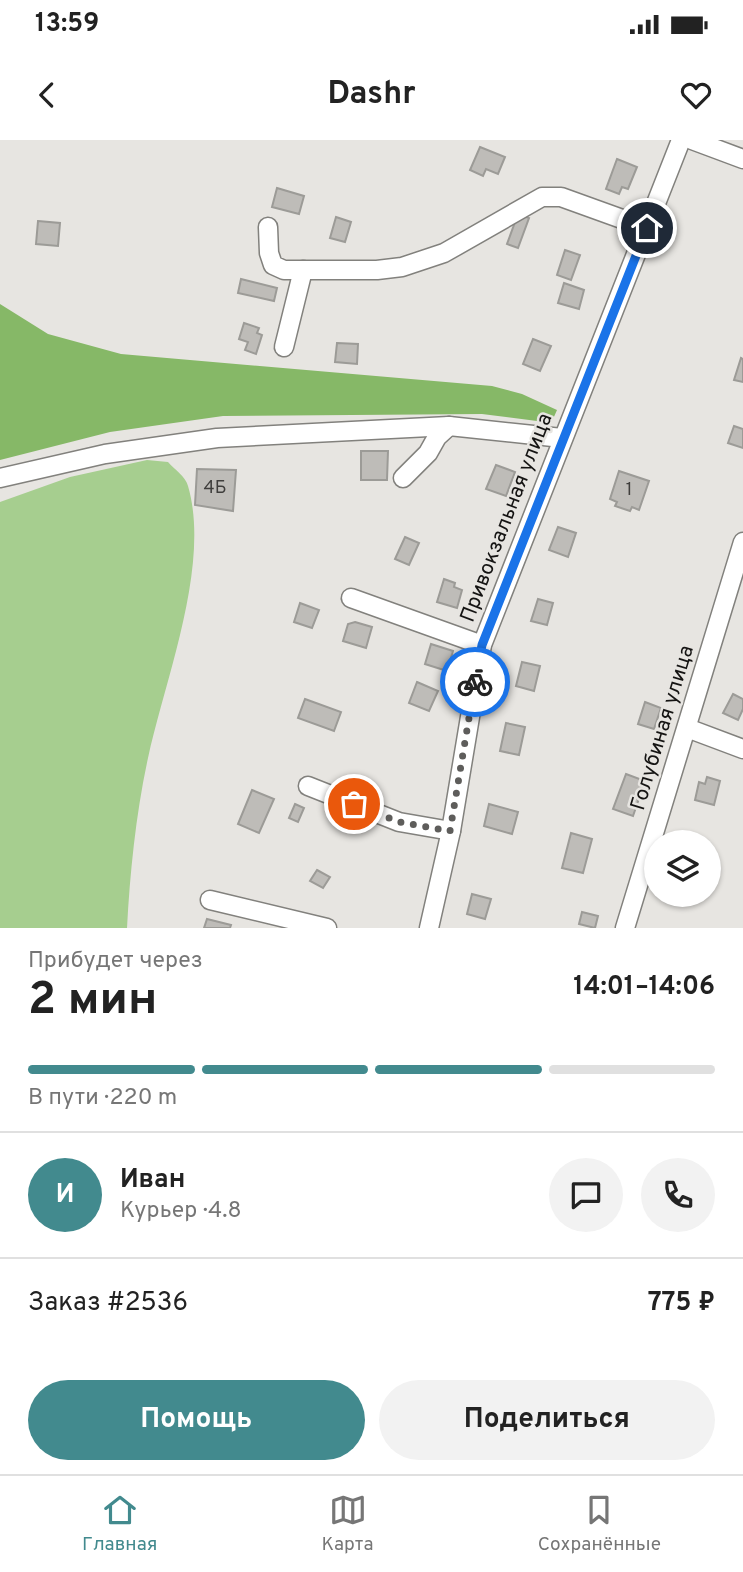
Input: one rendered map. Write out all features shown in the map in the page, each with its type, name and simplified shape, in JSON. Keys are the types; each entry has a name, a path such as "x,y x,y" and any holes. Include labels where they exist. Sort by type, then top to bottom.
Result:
{"street":[{"name":"Привокзальная улица","path":"429,928 450,831 482,645 681,140"},
{"path":"694,140 743,159"},
{"path":"268,227 269,253 273,265 284,270 377,270 432,258 542,197 561,197 647,228"},
{"path":"284,347 303,270"},
{"path":"402,478 428,453 437,437 449,426"},
{"path":"0,478 106,454 217,438 449,426 562,438"},
{"name":"Голубиная улица","path":"625,928 743,542"},
{"path":"351,598 482,645"},
{"path":"687,728 743,749"},
{"path":"308,786 399,822 450,831"},
{"path":"210,900 327,928"}],"green space":[{"path":"0,304 48,334 121,354 492,386 522,394 557,410 553,419 537,421 482,414 223,416 110,432 0,460"},
{"path":"147,460 168,462 187,483 194,517 194,551 183,622 144,779 134,843 127,928 0,928 0,502 70,477"}],"building":[{"path":"480,147 505,157 498,174 486,169 483,176 470,170"},
{"path":"617,159 637,167 628,189 622,187 619,194 606,189"},
{"path":"277,188 304,196 299,214 272,207"},
{"path":"518,214 529,218 518,248 507,244"},
{"path":"336,217 351,222 345,242 330,238"},
{"path":"38,221 60,223 58,246 36,244"},
{"path":"565,250 580,255 571,280 557,275"},
{"path":"241,279 277,288 274,301 238,293"},
{"path":"564,283 584,290 579,309 558,303"},
{"path":"244,323 259,328 257,333 262,335 256,354 245,350 248,342 239,339"},
{"path":"533,339 551,346 540,371 523,364"},
{"path":"337,343 358,344 357,364 335,362"},
{"path":"741,358 743,359 743,382 734,380"},
{"path":"734,426 743,429 743,448 728,443"},
{"path":"361,451 388,451 387,480 361,480"},
{"path":"496,465 515,472 506,496 486,489"},
{"path":"197,469 236,470 233,511 195,505"},
{"path":"619,471 649,481 639,510 632,507 630,511 615,506 617,502 610,499"},
{"path":"558,527 576,533 568,557 549,550"},
{"path":"405,537 419,543 409,565 395,559"},
{"path":"444,579 455,583 454,587 462,590 457,608 437,602"},
{"path":"538,599 553,603 547,625 531,621"},
{"path":"300,603 319,610 312,628 294,622"},
{"path":"355,622 372,627 366,648 343,641 348,624"},
{"path":"431,644 453,651 447,671 425,664"},
{"path":"522,662 540,666 534,691 516,686"},
{"path":"417,682 438,691 429,711 409,703"},
{"path":"733,694 743,699 743,709 738,720 723,713"},
{"path":"305,699 341,712 334,731 298,718"},
{"path":"645,702 661,708 654,729 638,724"},
{"path":"506,723 525,727 519,755 500,751"},
{"path":"626,774 645,781 633,816 613,809"},
{"path":"707,777 720,781 714,805 695,800 699,782 705,784"},
{"path":"252,790 274,799 259,833 238,824"},
{"path":"295,804 304,808 298,822 289,818"},
{"path":"489,804 518,812 512,834 484,826"},
{"path":"571,833 592,839 583,873 562,868"},
{"path":"317,870 330,877 323,888 310,881"},
{"path":"472,894 491,899 485,919 467,914"},
{"path":"582,912 598,916 595,928 579,924"},
{"path":"207,919 231,925 230,928 204,928"}],"way so far":[{"path":"354,804 399,822 450,831 475,682"}],"route":[{"path":"475,682 482,645 647,228"}]}
